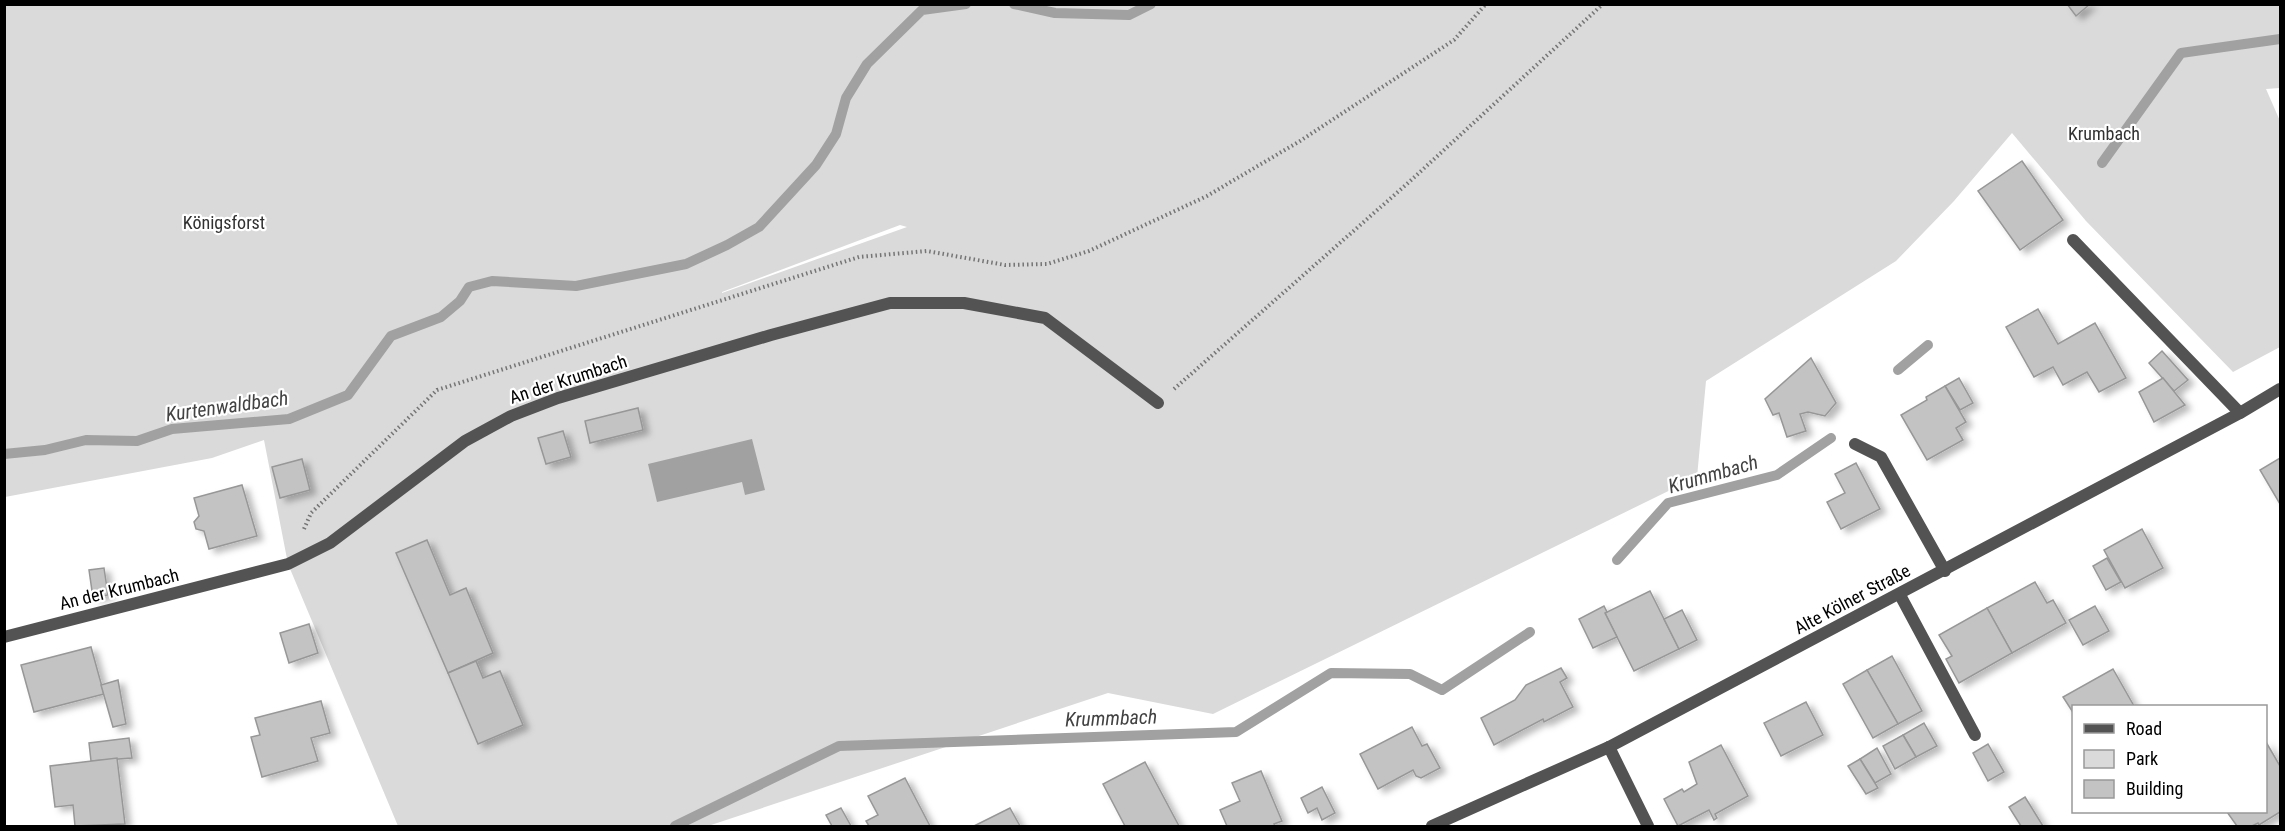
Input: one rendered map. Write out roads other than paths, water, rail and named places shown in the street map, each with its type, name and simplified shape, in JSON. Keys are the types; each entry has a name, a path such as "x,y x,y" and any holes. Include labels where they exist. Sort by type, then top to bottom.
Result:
{"street":[{"path":"2073,240 2240,413"},
{"name":"An der Krumbach","path":"4,637 288,564 330,543 465,441 511,416 558,398 771,335 890,303 964,303 1045,318 1158,403"},
{"name":"Alte Kölner Straße","path":"1432,826 1609,747 1945,571 2240,413 2280,388"},
{"path":"1855,444 1881,457 1945,571"},
{"path":"1900,595 1975,735"},
{"path":"1609,747 1648,826"}],"waterway":[{"name":"Kurtenwaldbach","path":"4,454 45,450 86,440 137,441 172,429 289,419 348,395 391,336 441,317 460,301 469,287 492,281 576,286 686,264 727,245 759,227 816,165 836,134 846,98 867,64 922,10 966,4"},
{"name":"Kurtenwaldbach","path":"1014,4 1055,13 1129,15 1151,4"},
{"name":"Krummbach","path":"2102,163 2181,53 2280,39"},
{"name":"Krummbach","path":"1898,370 1928,345"},
{"name":"Krummbach","path":"1617,560 1668,503 1777,475 1831,438"},
{"name":"Krummbach","path":"675,826 839,746 1236,732 1331,673 1410,674 1442,690 1530,632"}],"park label":[{"name":"Krumbach","path":"2104,133"},
{"name":"Königsforst","path":"224,222"}]}
